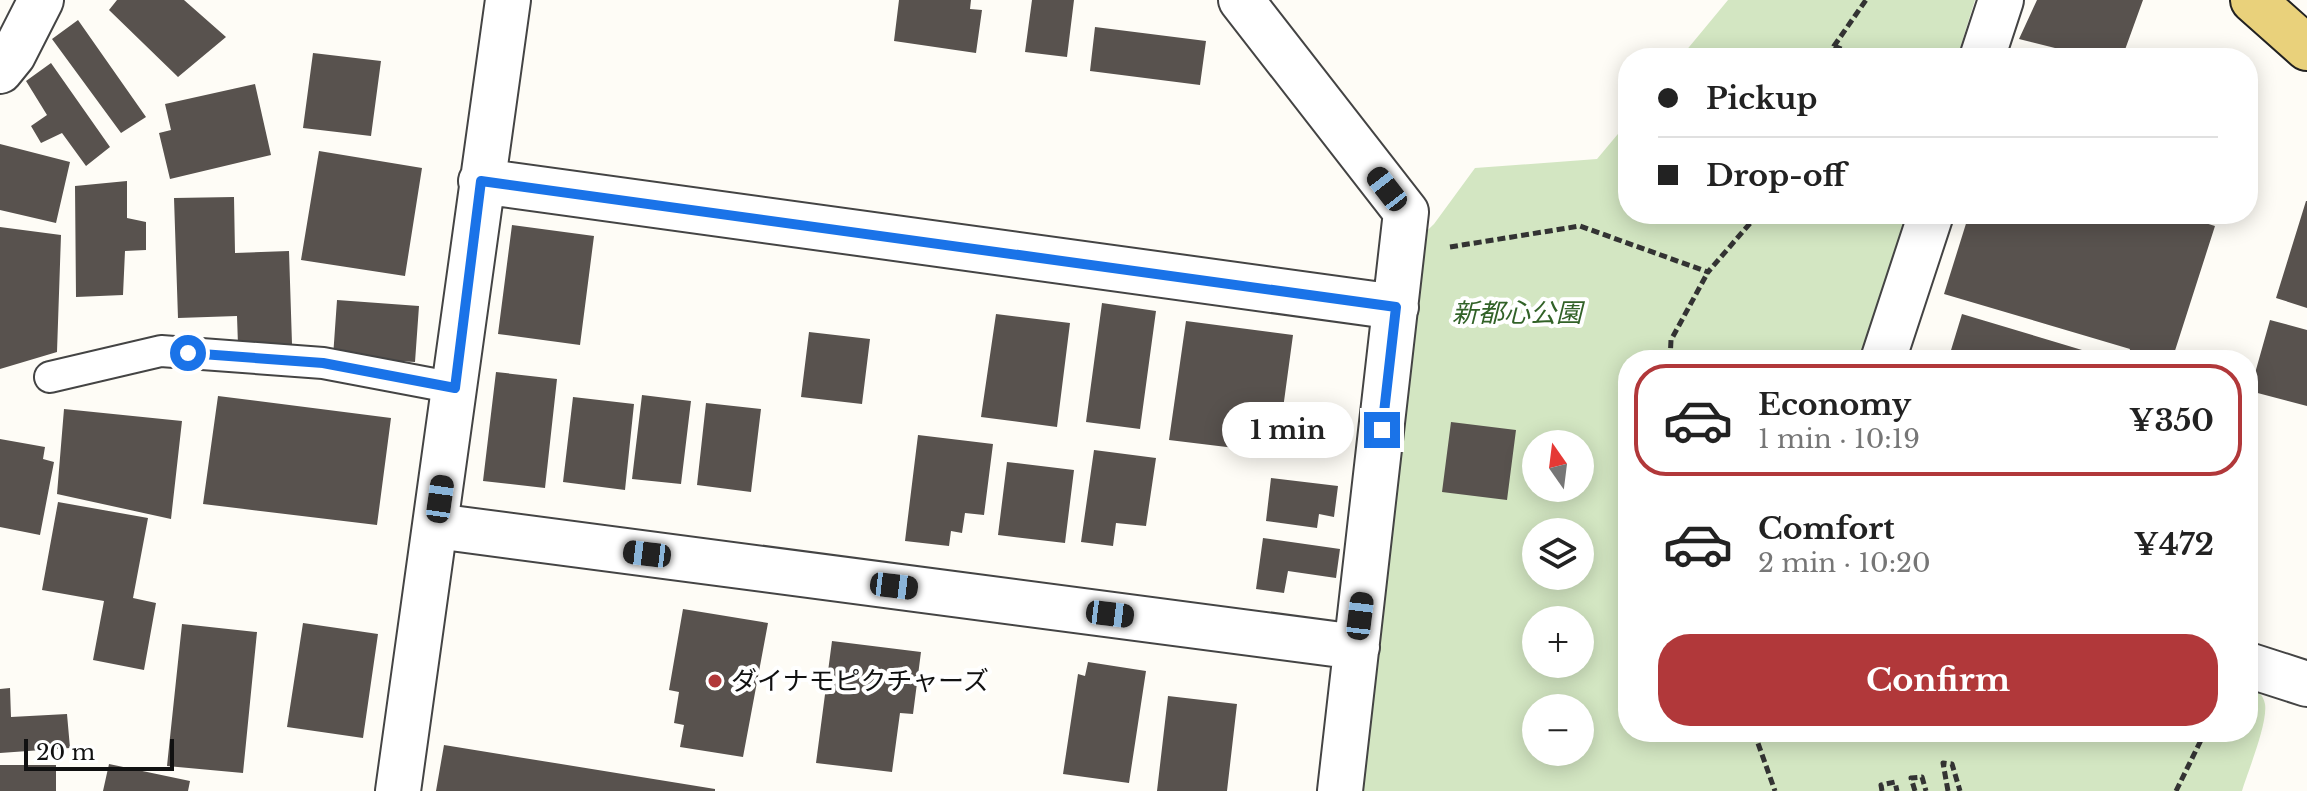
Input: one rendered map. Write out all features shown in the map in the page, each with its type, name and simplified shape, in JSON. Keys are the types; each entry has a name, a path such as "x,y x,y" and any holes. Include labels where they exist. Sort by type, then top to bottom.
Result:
{"main road":[{"path":"2253,0 2307,48"}],"street":[{"path":"0,71 13,55 41,0"},
{"path":"398,791 508,0"},
{"path":"1241,0 1406,212 1340,791"},
{"path":"1985,48 2001,0"},
{"path":"481,181 1396,307"},
{"path":"1886,350 1928,224"},
{"path":"436,526 1357,647"},
{"path":"2258,668 2307,684"}],"lane":[{"path":"50,377 161,351 323,363 455,388"}],"path":[{"path":"1839,48 1834,46 1866,0"},
{"path":"1670,350 1671,340 1708,272 1749,224"},
{"path":"1402,255 1580,226 1708,272"},
{"path":"1758,742 1775,791"},
{"path":"2176,791 2200,742"},
{"path":"1948,791 1943,763 1952,764 1960,791"},
{"path":"1915,791 1911,778 1922,777 1926,791"},
{"path":"1882,791 1881,785 1895,782 1897,791"}],"green space":[{"path":"1728,0 1975,0 1960,48 1688,48"},
{"name":"新都心公園","path":"1618,134 1618,224 1904,224 1864,350 1618,350 1618,742 2258,742 2258,692 2265,704 2265,712 2261,735 2242,791 1360,791 1402,255 1434,224 1475,168 1597,159"}],"building":[{"path":"117,0 184,0 226,37 178,77 109,10"},
{"path":"899,0 971,0 970,9 982,10 976,53 894,41"},
{"path":"1032,0 1074,0 1067,57 1025,52"},
{"path":"2037,0 2143,0 2126,48 2055,48 2019,39"},
{"path":"78,20 146,117 121,133 52,39"},
{"path":"1095,27 1206,41 1200,85 1090,71"},
{"path":"313,53 381,61 371,136 303,128"},
{"path":"51,63 110,147 86,166 62,133 41,143 31,126 47,115 26,81"},
{"path":"255,84 271,155 170,179 159,133 171,130 165,104"},
{"path":"0,144 70,162 56,223 0,210"},
{"path":"319,151 422,168 405,276 301,260"},
{"path":"127,181 127,218 146,222 146,250 125,251 123,295 76,297 75,186"},
{"path":"234,197 235,253 289,251 292,344 238,345 237,316 178,318 174,198"},
{"path":"2307,201 2307,308 2276,298"},
{"path":"1966,224 2215,226 2175,350 2130,350 1944,294"},
{"path":"512,225 594,236 580,345 498,334"},
{"path":"0,227 61,235 57,352 0,369"},
{"path":"337,300 419,306 415,362 333,357"},
{"path":"1102,303 1156,311 1140,429 1086,422"},
{"path":"996,314 1070,323 1057,427 981,417"},
{"path":"1962,314 2082,350 1951,350"},
{"path":"2270,320 2307,330 2307,406 2258,393 2258,363"},
{"path":"1186,321 1293,335 1277,453 1169,440"},
{"path":"809,332 870,339 862,404 801,397"},
{"path":"496,372 557,379 545,488 483,481"},
{"path":"642,395 691,401 681,484 632,479"},
{"path":"218,396 391,418 377,525 203,504"},
{"path":"573,397 634,404 625,490 563,482"},
{"path":"706,403 761,409 751,492 697,485"},
{"path":"64,409 182,421 171,519 57,494"},
{"path":"1451,422 1516,430 1507,500 1442,492"},
{"path":"918,435 993,444 984,515 965,513 962,533 951,531 949,546 905,541"},
{"path":"0,439 45,447 43,459 54,462 40,535 0,527"},
{"path":"1094,450 1156,458 1146,526 1116,523 1113,546 1081,542"},
{"path":"1007,462 1074,470 1065,543 998,535"},
{"path":"1271,478 1338,486 1334,517 1319,514 1317,528 1266,521"},
{"path":"58,502 148,518 133,598 156,603 144,670 93,660 104,601 42,590"},
{"path":"1263,538 1340,549 1336,578 1288,571 1284,593 1256,589"},
{"path":"683,609 768,623 743,757 680,747 684,725 674,723 679,692 669,690"},
{"path":"303,623 378,634 363,738 287,727"},
{"path":"182,624 257,632 243,773 167,766"},
{"path":"832,641 921,652 913,714 900,713 892,772 816,763"},
{"path":"1088,662 1146,671 1129,783 1063,774 1078,674 1085,676"},
{"path":"10,688 11,717 67,714 70,748 0,753 0,689"},
{"path":"1168,696 1237,704 1227,791 1157,791"},
{"path":"444,745 715,789 715,791 436,791"},
{"path":"109,764 190,781 188,791 103,791"},
{"path":"0,765 56,765 56,791 0,791"}],"place":[{"name":"ダイナモピクチャーズ","path":"715,681"}],"route":[{"path":"188,353 323,363 455,388 481,181 1396,307 1382,430"}]}
